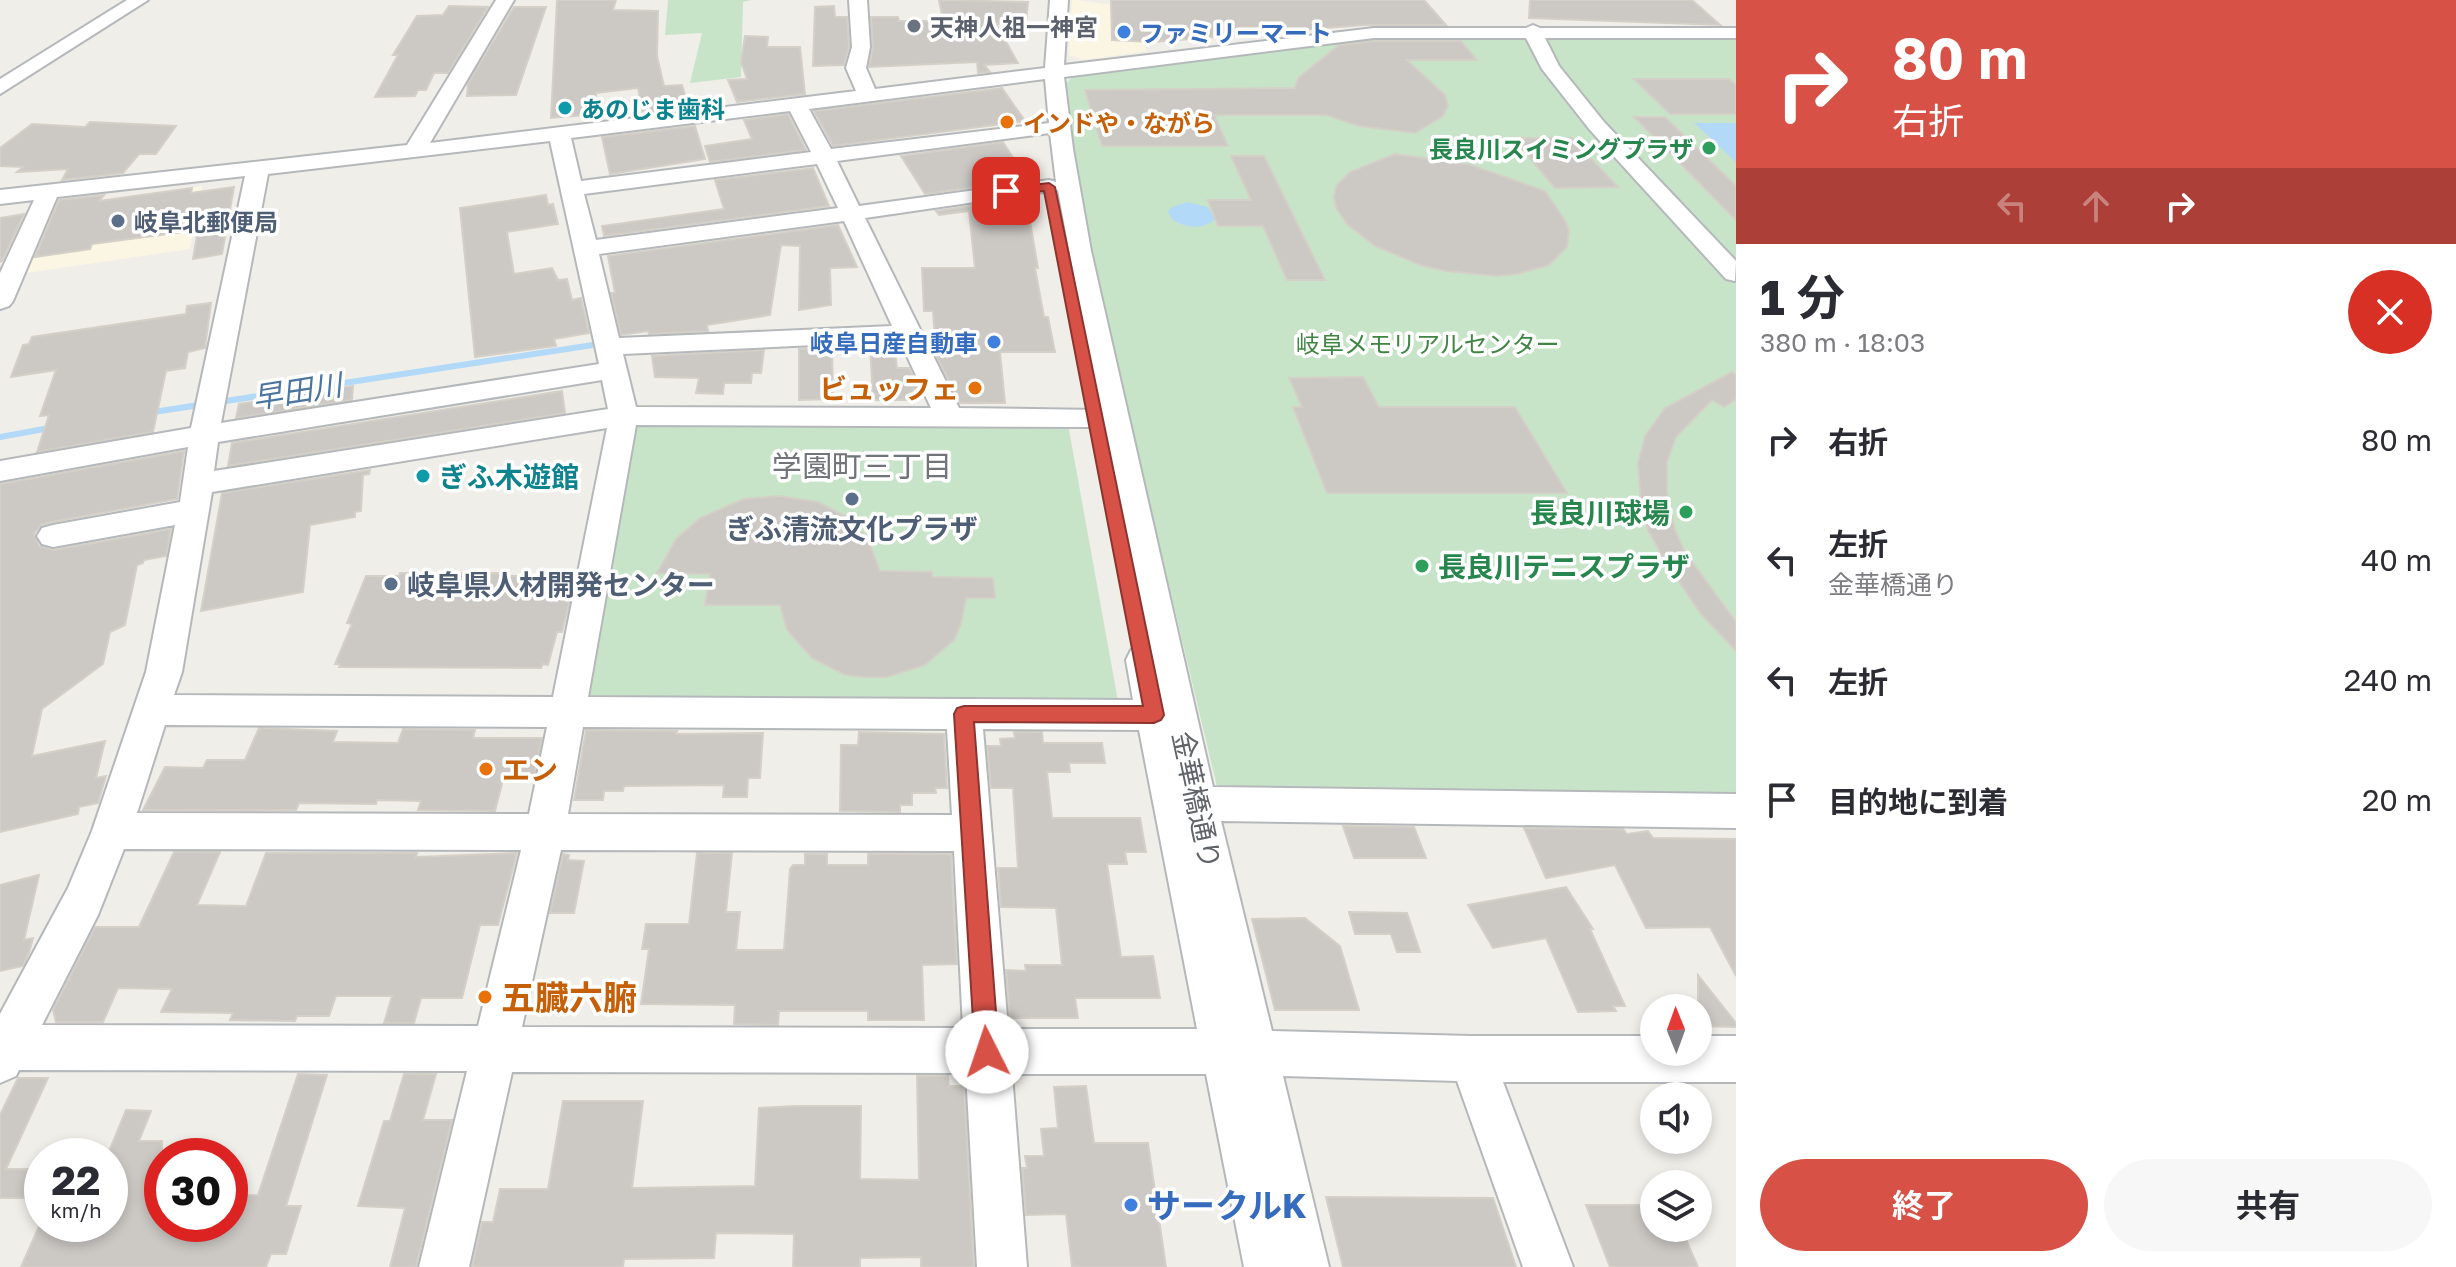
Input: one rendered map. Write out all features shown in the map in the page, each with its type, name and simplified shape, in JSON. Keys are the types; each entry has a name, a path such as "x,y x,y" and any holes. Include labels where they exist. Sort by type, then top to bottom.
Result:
{"street":[{"path":"0,88 139,0"},
{"path":"415,150 505,0"},
{"path":"858,0 861,47 856,68 867,94"},
{"name":"金華橋通り","path":"1047,0 1044,128 1049,187 1093,418 1154,715 1239,1052 1304,1267"},
{"name":"金華橋通り","path":"1059,0 1047,73 1079,251 1198,804 1239,1052 1269,1267"},
{"path":"1533,30 1538,50 1548,67 1582,102 1597,126 1735,274"},
{"path":"0,197 559,133 1374,33 1533,30 1736,33"},
{"path":"1480,31 1519,55 1548,67"},
{"path":"795,102 949,417"},
{"path":"572,189 1044,128"},
{"path":"444,1267 545,832 624,416 559,133"},
{"path":"258,167 209,414 164,672 112,831 83,901 3,1050 1239,1052 1472,1059 1736,1059"},
{"path":"585,249 1049,187"},
{"path":"0,301 48,193"},
{"path":"0,471 209,414 611,358 908,333"},
{"path":"53,536 196,497 624,416 1093,418"},
{"path":"152,710 1154,715"},
{"path":"964,714 1002,1267"},
{"path":"1198,804 1736,811"},
{"path":"112,831 972,833"},
{"path":"1472,1059 1548,1267"}],"shaded area":[{"path":"1072,0 1170,13 1137,24 1147,51 1084,60 1069,55"},
{"name":"岐阜北郵便局","path":"202,186 190,249 20,274 47,213 56,206"}],"green space":[{"path":"668,0 751,0 743,2 741,77 690,83 702,33 665,35"},
{"name":"岐阜メモリアルセンター","path":"1377,35 1736,37 1736,793 1218,791 1096,279 1063,87 1076,73"},
{"name":"ぎふ清流文化プラザ","path":"636,421 1068,424 1118,701 587,697"}],"water":[{"path":"1694,123 1736,123 1736,162"},
{"path":"1187,202 1208,207 1215,219 1194,227 1173,220 1168,212 1170,208"}],"building":[{"path":"557,0 616,0 613,10 658,11 657,56 664,86 682,85 689,108 643,114 638,88 596,93 597,114 551,118"},
{"path":"939,0 1028,2 1026,21 996,24 1018,63 984,65 990,72 978,73 977,62 869,67 873,47 871,17 898,17 899,21 943,21"},
{"path":"1111,0 1424,0 1446,25 1364,25 1152,42 1112,40"},
{"path":"1530,0 1692,0 1720,25 1529,18"},
{"path":"449,6 488,7 448,73 434,73 426,90 418,90 415,96 375,97 398,55 393,55 417,16 443,15"},
{"path":"834,6 835,17 847,17 849,47 844,65 813,66 815,7"},
{"path":"514,7 546,7 516,95 467,96 468,83"},
{"path":"745,36 768,37 767,47 800,47 805,94 737,102 728,80 747,79 741,62"},
{"path":"1374,41 1461,41 1477,60 1407,60 1445,95 1448,106 1443,116 1415,133 1359,126 1326,115 1214,115 1228,146 1102,146 1085,90 1295,88 1298,78 1339,45"},
{"path":"1634,79 1729,79 1736,85 1736,114 1670,114"},
{"path":"1002,88 1025,121 833,146 814,111"},
{"path":"788,114 806,150 710,162 705,146 752,139 744,120"},
{"path":"1634,117 1665,117 1736,186 1736,220"},
{"path":"90,122 176,126 156,154 139,154 123,173 62,180 68,169 17,172 23,167 0,166 0,148 32,124 85,127"},
{"path":"695,126 705,159 610,174 602,137"},
{"path":"1513,138 1572,138 1618,187 1555,188"},
{"path":"1003,142 1027,180 925,194 901,156"},
{"path":"1395,154 1471,165 1545,191 1566,222 1569,231 1567,247 1549,265 1497,276 1420,265 1375,246 1348,225 1336,208 1336,186 1350,172"},
{"path":"1231,156 1264,156 1325,280 1287,280 1263,226 1218,226 1208,200 1251,200"},
{"path":"813,168 829,206 604,236 602,226 724,209 715,180"},
{"name":"岐阜北郵便局","path":"234,187 222,254 193,259 198,230 92,244 90,249 35,257 59,200 104,195 99,201 192,188 191,193"},
{"path":"546,195 548,205 553,204 558,224 507,232 514,274 552,268 558,280 567,279 572,300 581,298 589,333 554,339 556,346 475,357 460,208"},
{"path":"1023,198 1027,204 1044,317 1048,317 1055,352 1000,352 1005,403 960,403 936,355 933,311 924,311 922,268 975,268 969,211 939,215 936,211"},
{"path":"24,214 2,261 0,262 0,218"},
{"path":"838,225 857,267 830,268 831,305 799,310 800,246 781,245 770,315 707,325 708,331 649,334 648,331 621,335 611,293 615,293 608,256"},
{"path":"211,303 205,348 188,352 185,368 166,371 153,432 37,452 49,415 40,416 56,370 11,377 23,345 29,344 32,337 186,314 187,306"},
{"path":"894,344 897,368 909,368 919,389 913,389 913,400 873,400 870,345"},
{"path":"832,347 833,399 799,400 799,349"},
{"path":"764,350 761,373 752,373 751,383 724,383 723,394 696,393 699,378 655,377 652,356"},
{"path":"1732,372 1736,375 1736,399 1724,407 1712,400 1676,437 1667,462 1667,493 1675,530 1685,552 1736,622 1736,651 1701,614 1648,530 1641,504 1638,463 1645,436 1665,408"},
{"path":"1363,377 1379,407 1515,407 1567,493 1327,493 1293,407 1302,407 1289,378"},
{"path":"353,386 352,400 236,418 239,404"},
{"path":"562,391 565,413 228,466 232,443"},
{"path":"184,451 177,499 52,522 41,525 34,534 39,546 54,550 171,529 166,556 144,560 137,565 125,625 110,632 103,664 42,709 32,756 105,741 96,778 106,776 98,803 79,807 78,814 0,832 0,484"},
{"path":"370,470 369,474 363,475 361,511 355,512 355,517 310,525 303,592 201,611 222,493"},
{"path":"779,496 818,502 847,517 868,540 880,571 932,572 932,577 993,578 995,598 966,598 954,640 925,665 887,677 864,677 845,675 812,658 787,630 780,605 705,605 710,574 657,573 676,539 700,518 744,499"},
{"path":"400,573 507,573 506,576 539,576 536,587 572,589 562,632 557,632 548,665 543,664 541,668 339,667 340,664 335,664 352,624 347,623 366,576 399,576"},
{"path":"259,728 337,731 333,742 398,743 403,729 475,730 473,738 542,738 534,777 504,776 495,811 418,810 421,801 377,800 376,804 299,803 296,810 143,810 165,767 203,768 207,760 245,760"},
{"path":"586,730 677,731 676,734 763,733 760,778 748,778 747,797 723,797 724,785 624,786 623,791 604,791 603,800 574,800"},
{"path":"859,732 944,734 947,788 935,788 936,793 912,793 912,805 900,805 900,812 840,811 841,745 858,745"},
{"path":"1014,732 1042,732 1043,743 1102,743 1105,763 1069,763 1070,772 1047,772 1052,818 1140,818 1146,852 1125,852 1127,864 1107,864 1121,957 1153,956 1160,998 1075,998 1078,1018 1010,1018 1006,970 1026,971 1025,965 1062,965 1056,908 1001,907 998,868 1018,868 1013,788 991,788 987,746 1001,746 1000,739 1015,738"},
{"path":"1343,826 1414,827 1426,858 1354,858"},
{"path":"1524,828 1623,829 1627,834 1648,831 1653,838 1736,839 1736,976 1710,927 1646,928 1615,865 1546,878"},
{"path":"174,852 220,852 197,905 246,906 266,853 417,853 416,857 517,853 498,925 480,925 462,998 421,998 414,1023 384,1023 392,996 336,996 329,1016 297,1016 295,1021 230,1020 233,1013 161,1012 172,989 118,988 103,1022 56,1022 53,1010 95,927 139,927"},
{"path":"697,853 732,853 726,912 740,912 736,950 784,950 790,869 793,865 805,865 805,854 827,854 827,865 868,865 868,854 951,854 957,964 922,965 924,1020 868,1020 868,1011 779,1011 778,1025 734,1024 735,1005 641,1004 649,949 642,949 646,924 689,924"},
{"path":"563,854 569,855 568,860 584,861 574,913 550,913"},
{"path":"39,875 24,940 33,938 29,953 23,966 0,971 0,885"},
{"path":"1566,887 1593,929 1590,929 1625,1006 1613,1006 1616,1011 1578,1012 1546,938 1493,948 1468,905"},
{"path":"1349,912 1407,913 1420,952 1397,952 1391,934 1355,934"},
{"path":"1305,918 1340,946 1359,1010 1275,1010 1252,919"},
{"path":"1698,975 1736,1023 1736,1027 1712,1026 1712,994 1698,994"},
{"path":"298,1074 327,1075 286,1206 301,1206 286,1254 271,1254 266,1267 21,1267 32,1242 128,1242 128,1138 115,1138 126,1110 151,1111 139,1141 144,1141 144,1242 248,1242 248,1195 258,1195"},
{"path":"404,1074 436,1074 423,1120 452,1120 416,1267 390,1267 405,1208 358,1206 384,1121 390,1121"},
{"path":"917,1076 948,1076 949,1086 964,1086 974,1267 921,1267 921,1257 860,1258 860,1267 793,1267 794,1234 716,1233 714,1258 624,1259 623,1267 472,1267 482,1222 493,1222 500,1189 548,1189 563,1101 643,1101 632,1188 755,1186 759,1108 795,1106 861,1106 860,1179 919,1180"},
{"path":"18,1078 48,1078 6,1169 24,1169 24,1198 0,1198 0,1115"},
{"path":"1086,1086 1094,1143 1148,1143 1166,1267 1072,1267 1066,1214 1026,1215 1022,1168 1027,1168 1025,1156 1044,1156 1041,1129 1058,1128 1054,1087"},
{"path":"1326,1197 1493,1198 1516,1267 1343,1267"},
{"path":"1586,1205 1640,1205 1640,1242 1687,1242 1698,1267 1610,1267"}],"waterway":[{"name":"早田川","path":"147,413 593,345"},
{"name":"早田川","path":"0,437 55,427"}],"place":[{"name":"天神人祖一神宮","path":"914,26"},
{"name":"ファミリーマート","path":"1124,32"},
{"name":"あのじま歯科","path":"565,108"},
{"name":"インドや・ながら","path":"1007,122"},
{"name":"長良川スイミングプラザ","path":"1709,148"},
{"name":"岐阜北郵便局","path":"118,221"},
{"name":"岐阜日産自動車","path":"994,342"},
{"name":"ビュッフェ","path":"975,388"},
{"name":"ぎふ木遊館","path":"423,476"},
{"name":"ぎふ清流文化プラザ","path":"852,499"},
{"name":"長良川球場","path":"1686,512"},
{"name":"長良川テニスプラザ","path":"1422,566"},
{"name":"岐阜県人材開発センター","path":"391,584"},
{"name":"エン","path":"486,769"},
{"name":"五臓六腑","path":"485,997"},
{"name":"サークルK","path":"1131,1205"}],"district":[{"name":"学園町三丁目","path":"862,466"}],"route":[{"path":"987,1052 964,714 1154,715 1049,187 1006,191"}]}
